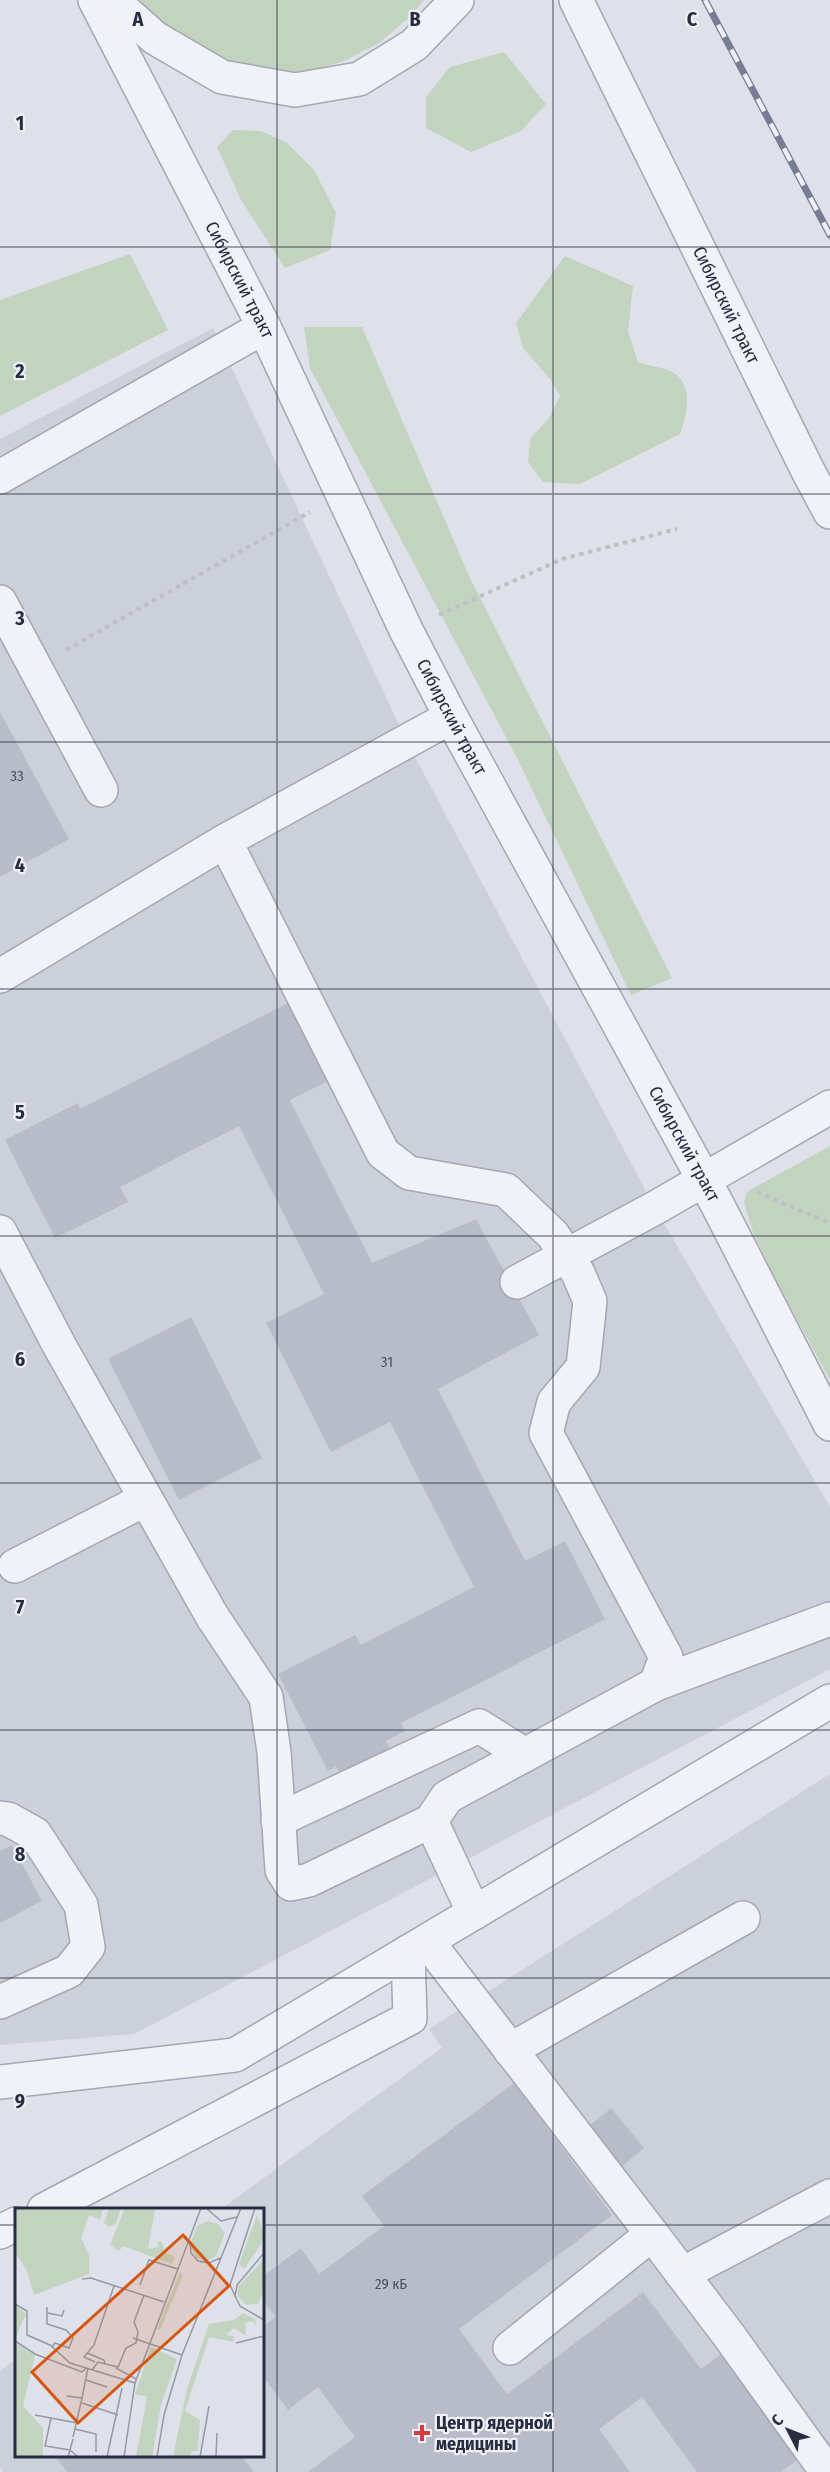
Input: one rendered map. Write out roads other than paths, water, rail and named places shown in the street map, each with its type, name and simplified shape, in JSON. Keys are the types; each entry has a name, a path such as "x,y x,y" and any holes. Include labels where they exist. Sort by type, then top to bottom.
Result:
{"street":[{"name":"Сибирский тракт","path":"95,0 264,327 406,630 451,717 703,1179 830,1424"},
{"path":"112,0 154,38 222,77 295,90 359,80 414,45 457,0"},
{"name":"Сибирский тракт","path":"576,0 830,512"},
{"path":"0,477 264,327"},
{"path":"0,602 101,790"},
{"path":"0,976 225,841 451,717"},
{"path":"225,841 383,1153 409,1173 506,1190 552,1235 578,1273 590,1301 583,1366 554,1402 546,1433 666,1657 656,1684"},
{"path":"517,1282 647,1213 830,1107"},
{"path":"0,1232 59,1345 212,1616 266,1697 274,1752 282,1870 291,1884 309,1880 431,1821 447,1797 656,1684 830,1618"},
{"path":"15,1566 146,1499"},
{"path":"0,2082 235,2055 830,1701"},
{"path":"278,1820 479,1726 525,1755"},
{"path":"0,1818 8,1818 35,1834 81,1905 88,1947 69,1971 0,2002"},
{"path":"431,1821 474,1913"},
{"path":"510,2050 743,1918"},
{"path":"418,1947 510,2050 652,2234 827,2472"},
{"path":"48,2208 410,2018 418,1947"},
{"path":"682,2274 830,2196"},
{"path":"0,2232 15,2224"},
{"path":"510,2348 652,2234"}],"railway":[{"path":"705,0 830,235"}],"place":[{"name":"Центр ядерной медицины","path":"422,2433"}]}
